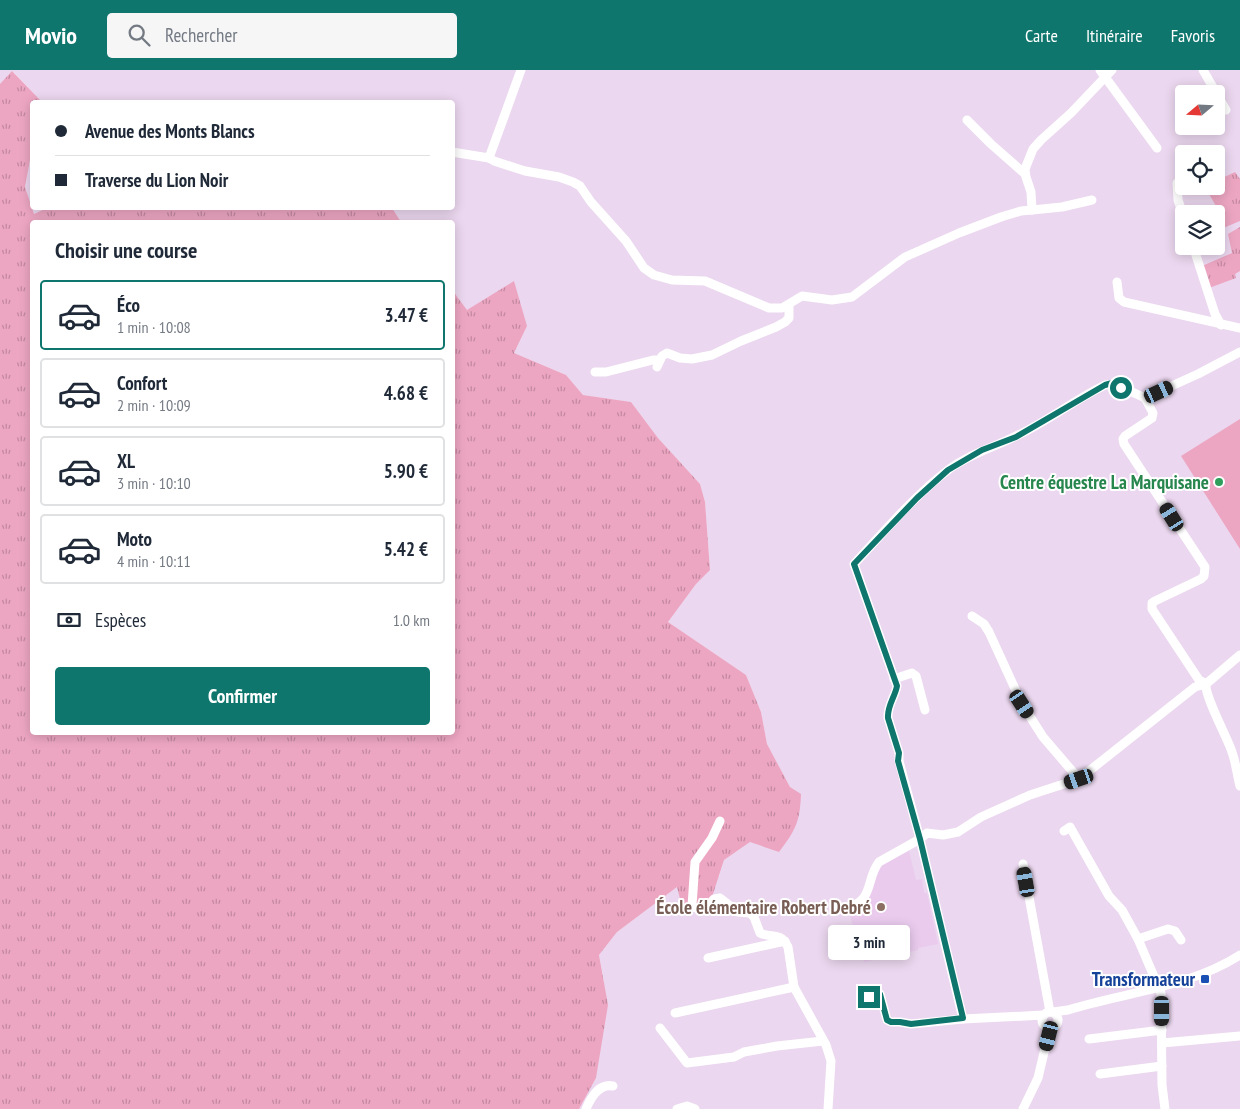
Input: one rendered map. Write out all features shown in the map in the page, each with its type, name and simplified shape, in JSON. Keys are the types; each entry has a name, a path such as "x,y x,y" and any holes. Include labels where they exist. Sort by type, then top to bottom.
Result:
{"street":[{"path":"489,158 521,70"},
{"path":"1203,70 1226,110"},
{"path":"1032,210 1031,192 1025,174 1026,165 1033,149 1040,140 1072,114 1106,72 1157,148"},
{"path":"967,120 1025,174"},
{"path":"455,152 489,158 526,172 559,177 573,182 580,186 591,202 626,241 644,268 654,275 672,280 705,281 769,308 782,308 802,296 832,300 852,297 905,257 959,233 1001,217 1092,200"},
{"path":"1196,255 1215,314 1221,325"},
{"path":"1117,282 1119,298 1124,302 1240,328"},
{"path":"595,372 606,372 652,360 658,364 662,356 667,354 680,358 712,355 786,322 790,314 789,305"},
{"path":"1145,398 1240,352"},
{"path":"963,1018 920,839 898,761 899,753 888,718 887,712 896,694 897,686 854,564 917,498 948,470 982,450 1016,437 1105,385 1115,384 1145,398 1153,413 1152,418 1125,436 1123,439 1124,444 1205,568 1206,572 1201,579 1155,601 1152,603 1152,609 1199,680 1206,684"},
{"path":"972,616 984,624 989,632 1022,704 1043,737 1079,779"},
{"path":"848,907 857,905 866,896 879,862 920,839 927,833 943,835 958,832 989,813 1030,795 1079,779 1195,687 1206,684 1240,655"},
{"path":"894,679 912,674 916,676 925,710"},
{"path":"1206,684 1206,692 1232,753 1240,786"},
{"path":"720,821 712,838 695,862 692,906 696,908 707,907 714,899 720,898 738,912 750,914 754,917 760,933 780,936 785,941 788,947 794,987 823,1041 831,1061 828,1109"},
{"path":"1064,831 1070,827 1109,896 1122,910 1138,939 1160,987 1165,1109"},
{"path":"1023,864 1048,1017 1038,1078 1023,1109"},
{"path":"1138,939 1168,929 1175,931 1181,940"},
{"path":"708,958 785,941"},
{"path":"869,997 880,994 889,1022 911,1024 963,1018 1048,1017 1068,1010 1160,987 1211,970 1240,955"},
{"path":"675,1012 794,987"},
{"path":"660,1028 687,1063 734,1058 744,1052 823,1041"},
{"path":"1089,1039 1162,1030"},
{"path":"1162,1043 1240,1036"},
{"path":"1100,1074 1162,1066"},
{"path":"586,1109 594,1094 601,1088 608,1085 613,1086"},
{"path":"677,1109 691,1107"}],"shaded area":[{"path":"0,70 1240,70 1240,1109 579,1109 596,1078 604,980 599,955 617,932 677,887 719,877 724,860 750,842 779,851 790,787 767,744 761,712 746,675 668,622 696,584 710,570 705,502 700,484 658,438 631,402 583,395 566,375 514,353 527,326 467,310 455,294 455,220 400,220 393,210 455,210 455,100 40,100 13,71 0,84"},
{"path":"30,160 30,202 25,187"},
{"path":"33,210 43,210 34,214"},
{"name":"École élémentaire Robert Debré","path":"909,851 916,880 922,879 924,893 927,893 938,944 864,962 848,909 860,907 866,899 878,865"}],"green space":[{"path":"12,71 40,100 30,100 30,160 25,187 30,202 30,210 33,210 34,214 43,210 393,210 400,220 30,220 30,735 455,735 455,294 467,310 514,281 527,326 514,353 566,375 583,395 631,402 658,438 700,484 705,502 710,570 696,584 668,622 746,675 761,712 767,744 790,787 801,794 800,811 793,831 779,852 750,842 724,860 712,897 700,905 682,907 677,887 617,932 599,955 608,1005 596,1078 579,1109 0,1109 0,84"},
{"path":"1235,172 1240,179 1240,221 1225,227 1225,205 1215,205 1210,195 1225,195 1225,177"},
{"path":"1240,227 1240,271 1235,274 1236,278 1209,288 1202,266 1232,253 1228,234"},
{"name":"Centre équestre La Marquisane","path":"1240,419 1240,549 1181,456"}],"place":[{"name":"Centre équestre La Marquisane","path":"1219,482"},
{"name":"École élémentaire Robert Debré","path":"881,907"},
{"name":"Transformateur","path":"1205,979"}],"route":[{"path":"869,997 880,994 889,1022 911,1024 963,1018 920,839 898,761 899,753 888,718 887,712 896,694 897,686 854,564 917,498 948,470 982,450 1016,437 1098,388 1112,383 1121,388"}]}
